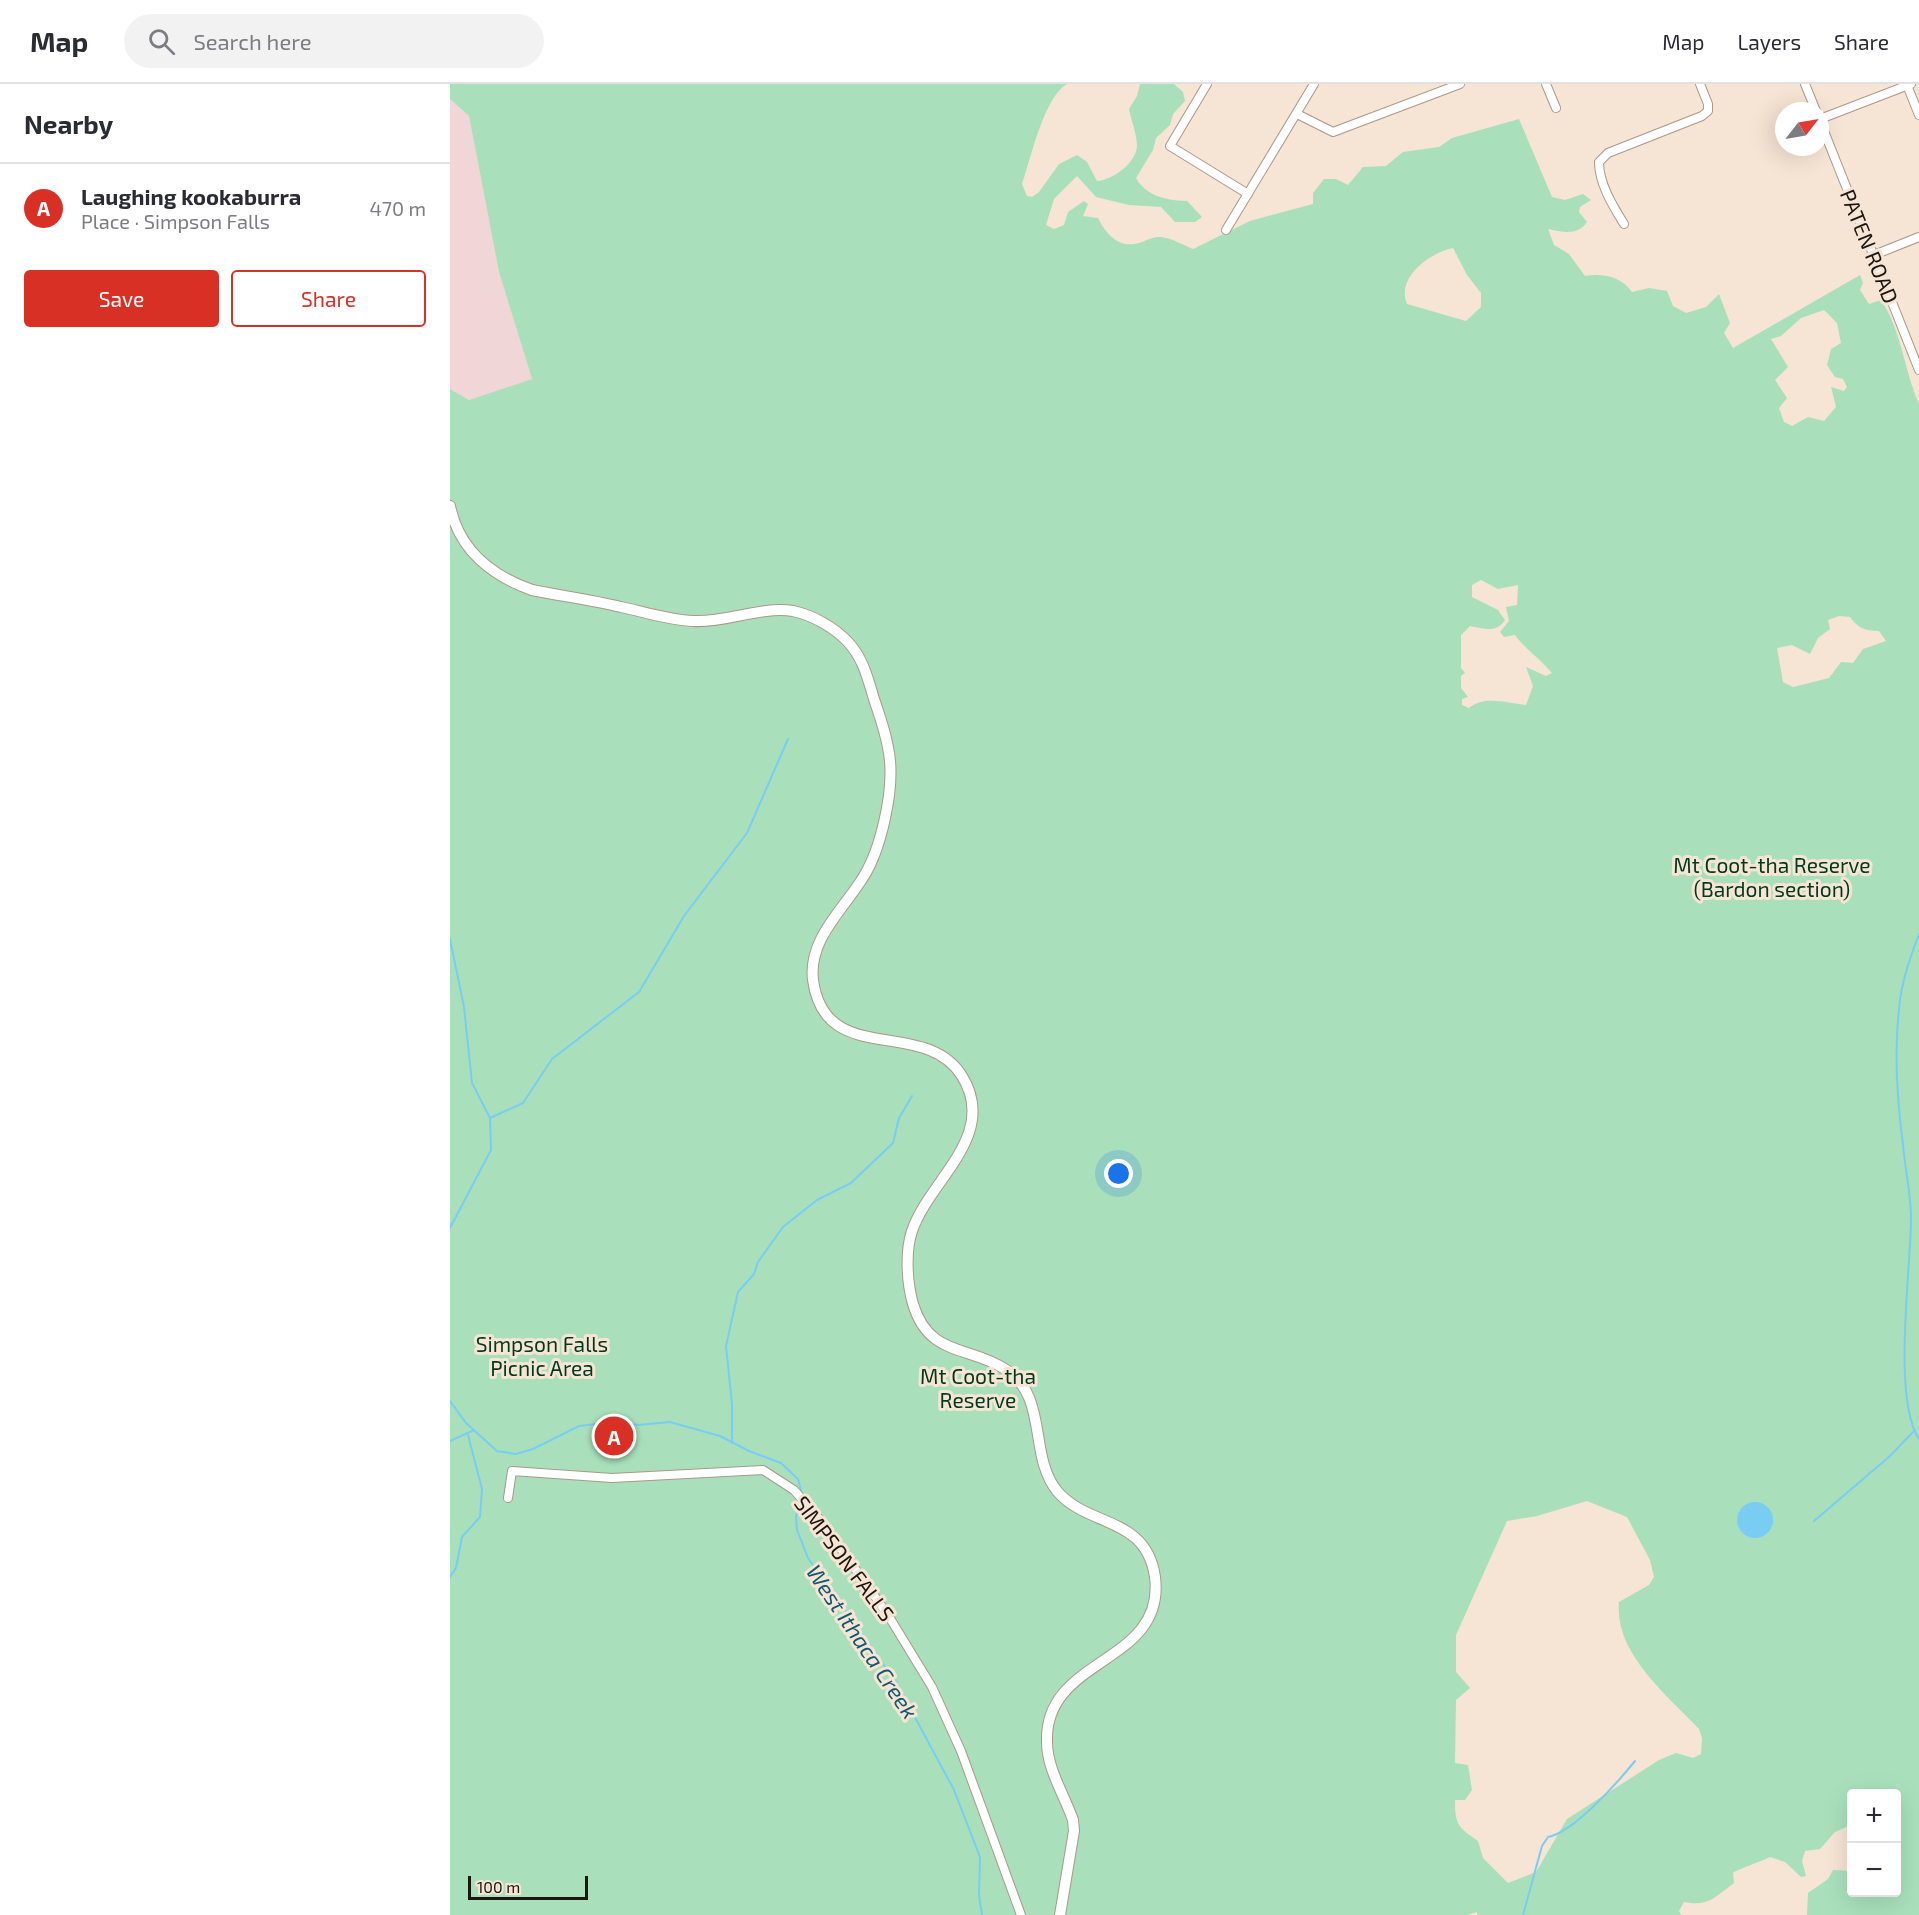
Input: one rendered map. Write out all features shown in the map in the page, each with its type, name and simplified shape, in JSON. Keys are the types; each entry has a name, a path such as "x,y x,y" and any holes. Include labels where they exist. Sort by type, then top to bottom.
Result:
{"main road":[{"path":"450,506 456,527 471,551 488,568 515,584 532,590 693,621 721,620 771,611 798,612 824,624 846,639 865,671 886,737 891,766 883,823 864,876 817,944 813,974 816,993 834,1023 853,1035 919,1045 939,1053 962,1076 972,1098 972,1121 963,1149 923,1210 912,1232 909,1257 913,1305 923,1326 939,1342 950,1349 997,1364 1010,1371 1023,1384 1032,1400 1048,1476 1055,1488 1075,1506 1129,1532 1147,1554 1155,1578 1154,1601 1140,1633 1070,1683 1051,1713 1047,1730 1048,1752 1073,1820 1074,1831 1060,1915"}],"street":[{"path":"1207,84 1170,146 1248,194"},
{"path":"1226,230 1314,84"},
{"path":"1297,114 1333,132 1460,84"},
{"path":"1546,84 1556,108"},
{"path":"1624,224 1612,205 1599,171 1599,162 1608,153 1702,116 1708,111 1708,104 1700,84"},
{"path":"1805,84 1812,102"},
{"path":"1829,116 1909,85 1919,115"},
{"name":"PATEN ROAD","path":"1829,142 1919,370"},
{"path":"1874,255 1919,237"},
{"name":"SIMPSON FALLS","path":"508,1498 512,1471 612,1478 763,1470 794,1490 823,1524 888,1615 932,1687 961,1751 1020,1915"}],"shaded area":[{"path":"450,99 469,116 499,272 532,379 469,400 450,389"}],"green space":[{"name":"Mt Coot-tha Reserve","path":"450,84 1067,84 1052,101 1034,144 1022,184 1027,196 1032,197 1039,192 1059,164 1077,155 1087,162 1097,181 1110,178 1123,170 1136,152 1136,137 1129,109 1137,96 1140,84 1174,84 1183,92 1185,101 1173,114 1170,125 1156,138 1153,150 1136,178 1151,193 1172,200 1187,201 1202,217 1195,222 1175,222 1161,207 1129,205 1096,197 1077,176 1054,199 1046,225 1054,229 1064,225 1068,212 1084,201 1088,204 1083,216 1098,218 1108,233 1117,241 1134,244 1161,237 1193,249 1250,221 1313,204 1313,193 1324,179 1336,179 1348,185 1363,167 1386,166 1403,152 1439,147 1452,138 1519,119 1552,197 1565,200 1583,194 1591,200 1580,207 1579,212 1587,222 1579,229 1569,232 1548,229 1554,245 1569,254 1585,276 1598,275 1617,279 1632,292 1649,288 1667,291 1673,306 1686,313 1706,307 1719,294 1730,323 1724,333 1733,348 1860,275 1863,283 1860,290 1869,304 1881,300 1894,325 1919,404 1919,1915 1807,1915 1808,1893 1828,1879 1833,1870 1847,1871 1847,1897 1901,1897 1901,1789 1847,1789 1847,1827 1835,1832 1820,1849 1805,1851 1802,1861 1806,1876 1801,1877 1785,1862 1770,1857 1733,1873 1734,1883 1711,1900 1699,1903 1684,1902 1679,1911 1681,1915 1477,1915 1477,1912 1468,1915 450,1915 450,389 469,400 532,379 499,272 469,116 450,99","holes":["1453,248 1467,275 1481,293 1481,307 1466,321 1407,304 1405,294 1410,276 1417,268 1434,255","1824,310 1837,323 1841,343 1831,349 1827,365 1835,377 1843,379 1847,387 1844,391 1831,387 1836,407 1824,421 1808,417 1792,426 1784,422 1779,408 1787,398 1775,380 1788,367 1771,339 1781,336 1801,318","1481,580 1498,589 1518,585 1517,605 1506,607 1509,621 1500,632 1504,637 1515,635 1552,673 1546,676 1526,667 1533,686 1526,705 1489,701 1469,708 1462,705 1462,699 1468,697 1461,688 1461,676 1465,673 1461,668 1461,635 1470,626 1493,629 1505,620 1498,610 1472,597 1472,585","1839,616 1850,617 1862,628 1879,631 1886,641 1863,649 1853,663 1841,662 1829,678 1793,687 1783,682 1777,648 1792,645 1810,654 1818,638 1830,629 1828,620","1587,1501 1627,1517 1650,1560 1654,1577 1649,1585 1619,1602 1620,1621 1625,1639 1645,1672 1699,1729 1702,1738 1701,1754 1693,1758 1676,1753 1659,1760 1567,1819 1536,1872 1508,1883 1483,1858 1478,1841 1466,1832 1457,1820 1455,1800 1465,1800 1472,1790 1468,1765 1455,1763 1456,1700 1470,1688 1456,1672 1456,1635 1507,1521 1537,1516"]}],"water":[{"path":"1755,1502 1768,1507 1773,1520 1768,1533 1755,1538 1742,1533 1737,1520 1742,1507"}],"waterway":[{"path":"490,1118 523,1103 552,1059 639,992 684,916 747,833 788,739"},
{"path":"1919,934 1909,961 1900,999 1896,1060 1899,1111 1911,1209 1905,1332 1906,1394 1911,1420 1919,1439"},
{"name":"West Ithaca Creek","path":"450,939 464,1007 472,1083 490,1118 491,1150 450,1228"},
{"path":"732,1443 732,1404 726,1346 738,1292 754,1274 758,1262 783,1227 817,1200 851,1183 893,1143 899,1118 912,1096"},
{"name":"West Ithaca Creek","path":"450,1401 466,1423 497,1451 516,1454 533,1449 579,1426 614,1422 638,1425 670,1422 720,1436 749,1451 781,1463 798,1479 801,1491"},
{"path":"450,1441 474,1430"},
{"path":"1814,1521 1890,1456 1914,1431"},
{"path":"450,1577 456,1568 462,1537 480,1517 482,1489 468,1435"},
{"name":"West Ithaca Creek","path":"799,1500 796,1517 797,1530 808,1558 896,1682 954,1790 980,1857 979,1896 982,1915"},
{"path":"1523,1915 1542,1846 1548,1837 1559,1833 1582,1816 1607,1793 1635,1761"}],"place":[{"name":"Laughing kookaburra","path":"614,1436"}],"park label":[{"name":"Mt Coot-tha Reserve (Bardon section)","path":"1772,876"},
{"name":"Simpson Falls Picnic Area","path":"542,1355"}]}
